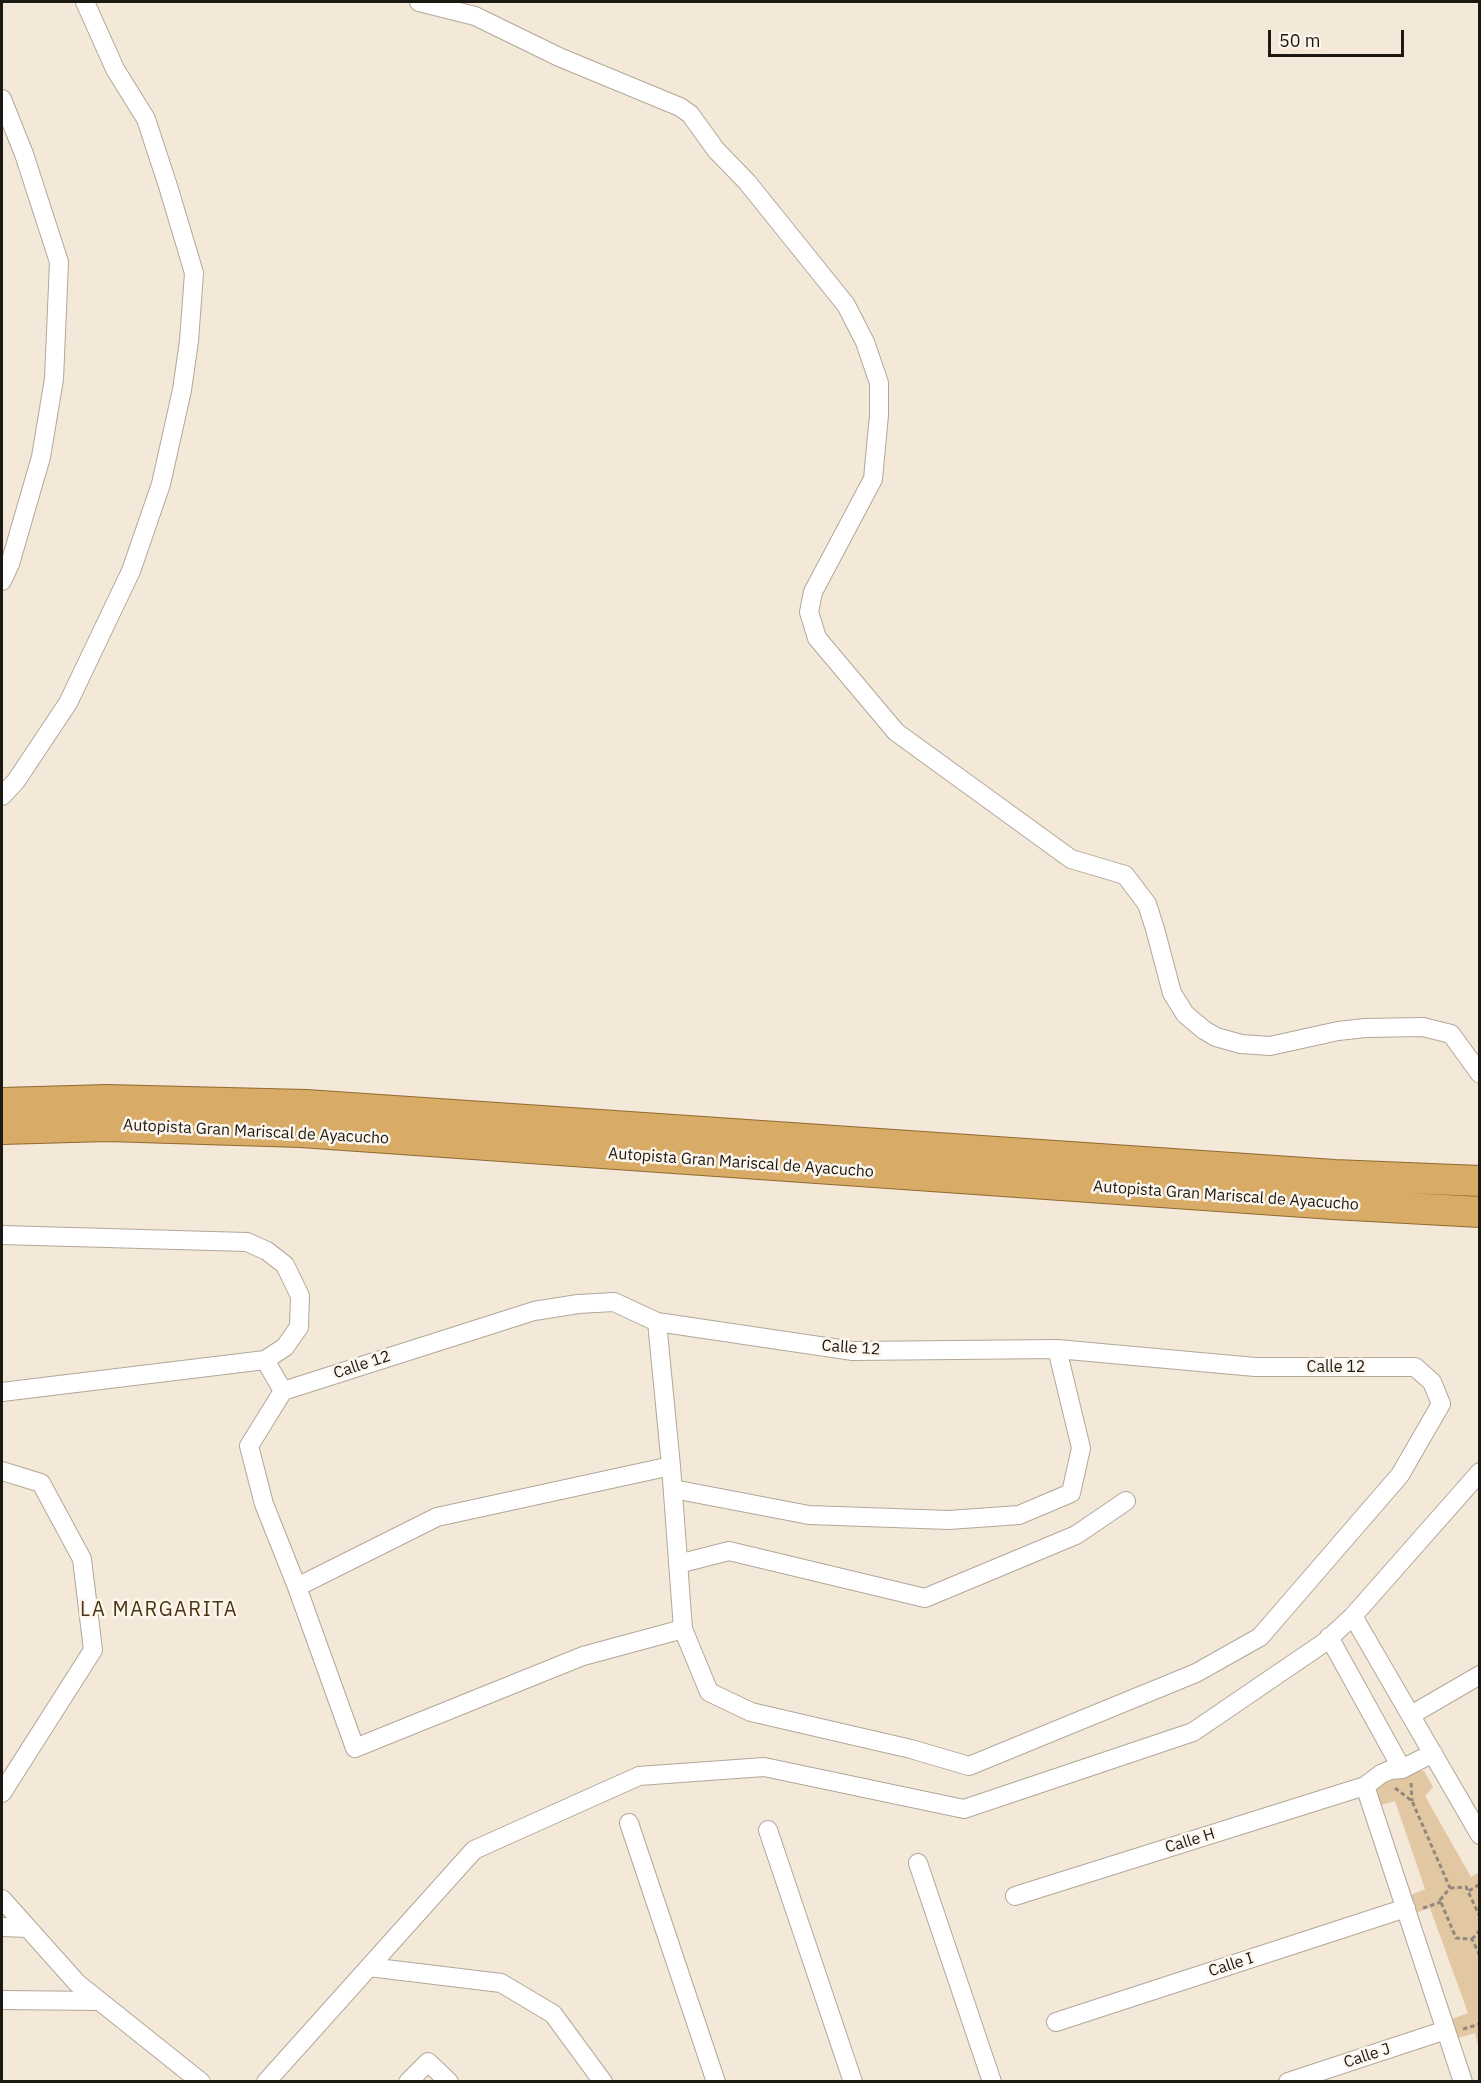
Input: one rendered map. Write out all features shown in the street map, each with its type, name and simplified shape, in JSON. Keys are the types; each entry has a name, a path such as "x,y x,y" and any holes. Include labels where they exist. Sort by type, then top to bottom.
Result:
{"highway":[{"name":"Autopista Gran Mariscal de Ayacucho","path":"2,1103 107,1100 306,1105 1310,1173 1479,1181"},
{"name":"Autopista Gran Mariscal de Ayacucho","path":"2,1129 107,1126 301,1132 1333,1204 1479,1212"}],"street":[{"path":"2,796 16,781 68,703 131,571 151,517 170,450 189,341 194,273 168,186 146,119 115,69 86,2"},
{"path":"419,2 475,16 559,57 680,107 690,114 716,150 747,182 846,305 864,342 879,383 879,415 873,479 817,585 809,612 817,638 896,732 1071,859 1125,875 1147,904 1172,993 1185,1014 1204,1030 1228,1041 1263,1046 1285,1044 1311,1036 1356,1029 1394,1026 1423,1027 1450,1034 1479,1074"},
{"path":"2,99 24,154 59,262 54,379 41,457 10,564 2,581"},
{"path":"2,1235 247,1242 267,1251 285,1264 300,1296 299,1327 285,1347 265,1360 2,1392"},
{"name":"Calle 12","path":"283,1390 534,1311 578,1304 614,1302 657,1322 853,1351 1057,1349 1255,1367 1415,1367 1432,1382 1441,1404 1400,1475 1260,1637 1196,1673 969,1766 911,1749 752,1712 709,1692 683,1629"},
{"path":"265,1360 283,1390 249,1446 264,1504 297,1587 355,1748 583,1656 683,1629 672,1466 657,1322"},
{"path":"673,1489 809,1515 950,1520 1019,1515 1071,1492 1081,1448 1057,1349"},
{"path":"297,1587 437,1517 672,1466"},
{"path":"2,1471 41,1483 82,1559 93,1650 2,1793"},
{"path":"266,2082 474,1850 639,1776 764,1767 964,1809 1193,1732 1325,1642 1353,1616 1479,1472"},
{"path":"678,1564 729,1551 925,1598 1076,1535 1126,1501"},
{"path":"1353,1616 1478,1830"},
{"path":"1329,1637 1407,1772"},
{"path":"1411,1715 1479,1675"},
{"name":"Calle H","path":"1015,1896 1365,1786 1390,1770 1407,1772 1433,1753"},
{"path":"1365,1786 1411,1909 1452,2030 1463,2082"},
{"path":"629,1823 716,2082"},
{"path":"768,1830 853,2082"},
{"path":"918,1863 992,2082"},
{"path":"2,1899 77,1983 201,2082"},
{"name":"Calle I","path":"1056,2022 1411,1909"},
{"path":"2,1927 28,1928"},
{"path":"369,1967 501,1983 553,2014 603,2082"},
{"path":"2,2000 99,2001"},
{"name":"Calle J","path":"1288,2082 1452,2030"},
{"path":"408,2082 428,2062 449,2082"}],"path":[{"path":"1407,1772 1412,1801 1450,1888"},
{"path":"1389,1783 1412,1801"},
{"path":"1468,1891 1479,1884"},
{"path":"1450,1888 1466,1887 1479,1917"},
{"path":"1411,1909 1441,1902 1450,1888"},
{"path":"1441,1902 1456,1938 1472,1939"},
{"path":"1472,1939 1479,1930"},
{"path":"1472,1939 1479,1956"},
{"path":"1452,2030 1479,2024"}],"shaded area":[{"path":"1410,1771 1424,1771 1433,1787 1425,1796 1471,1877 1479,1872 1479,2049 1475,2033 1458,2038 1452,2019 1468,2013 1430,1908 1415,1913 1409,1896 1425,1889 1395,1801 1381,1805 1378,1798 1377,1787 1394,1776"}],"district":[{"name":"LA MARGARITA","path":"159,1610"}]}
